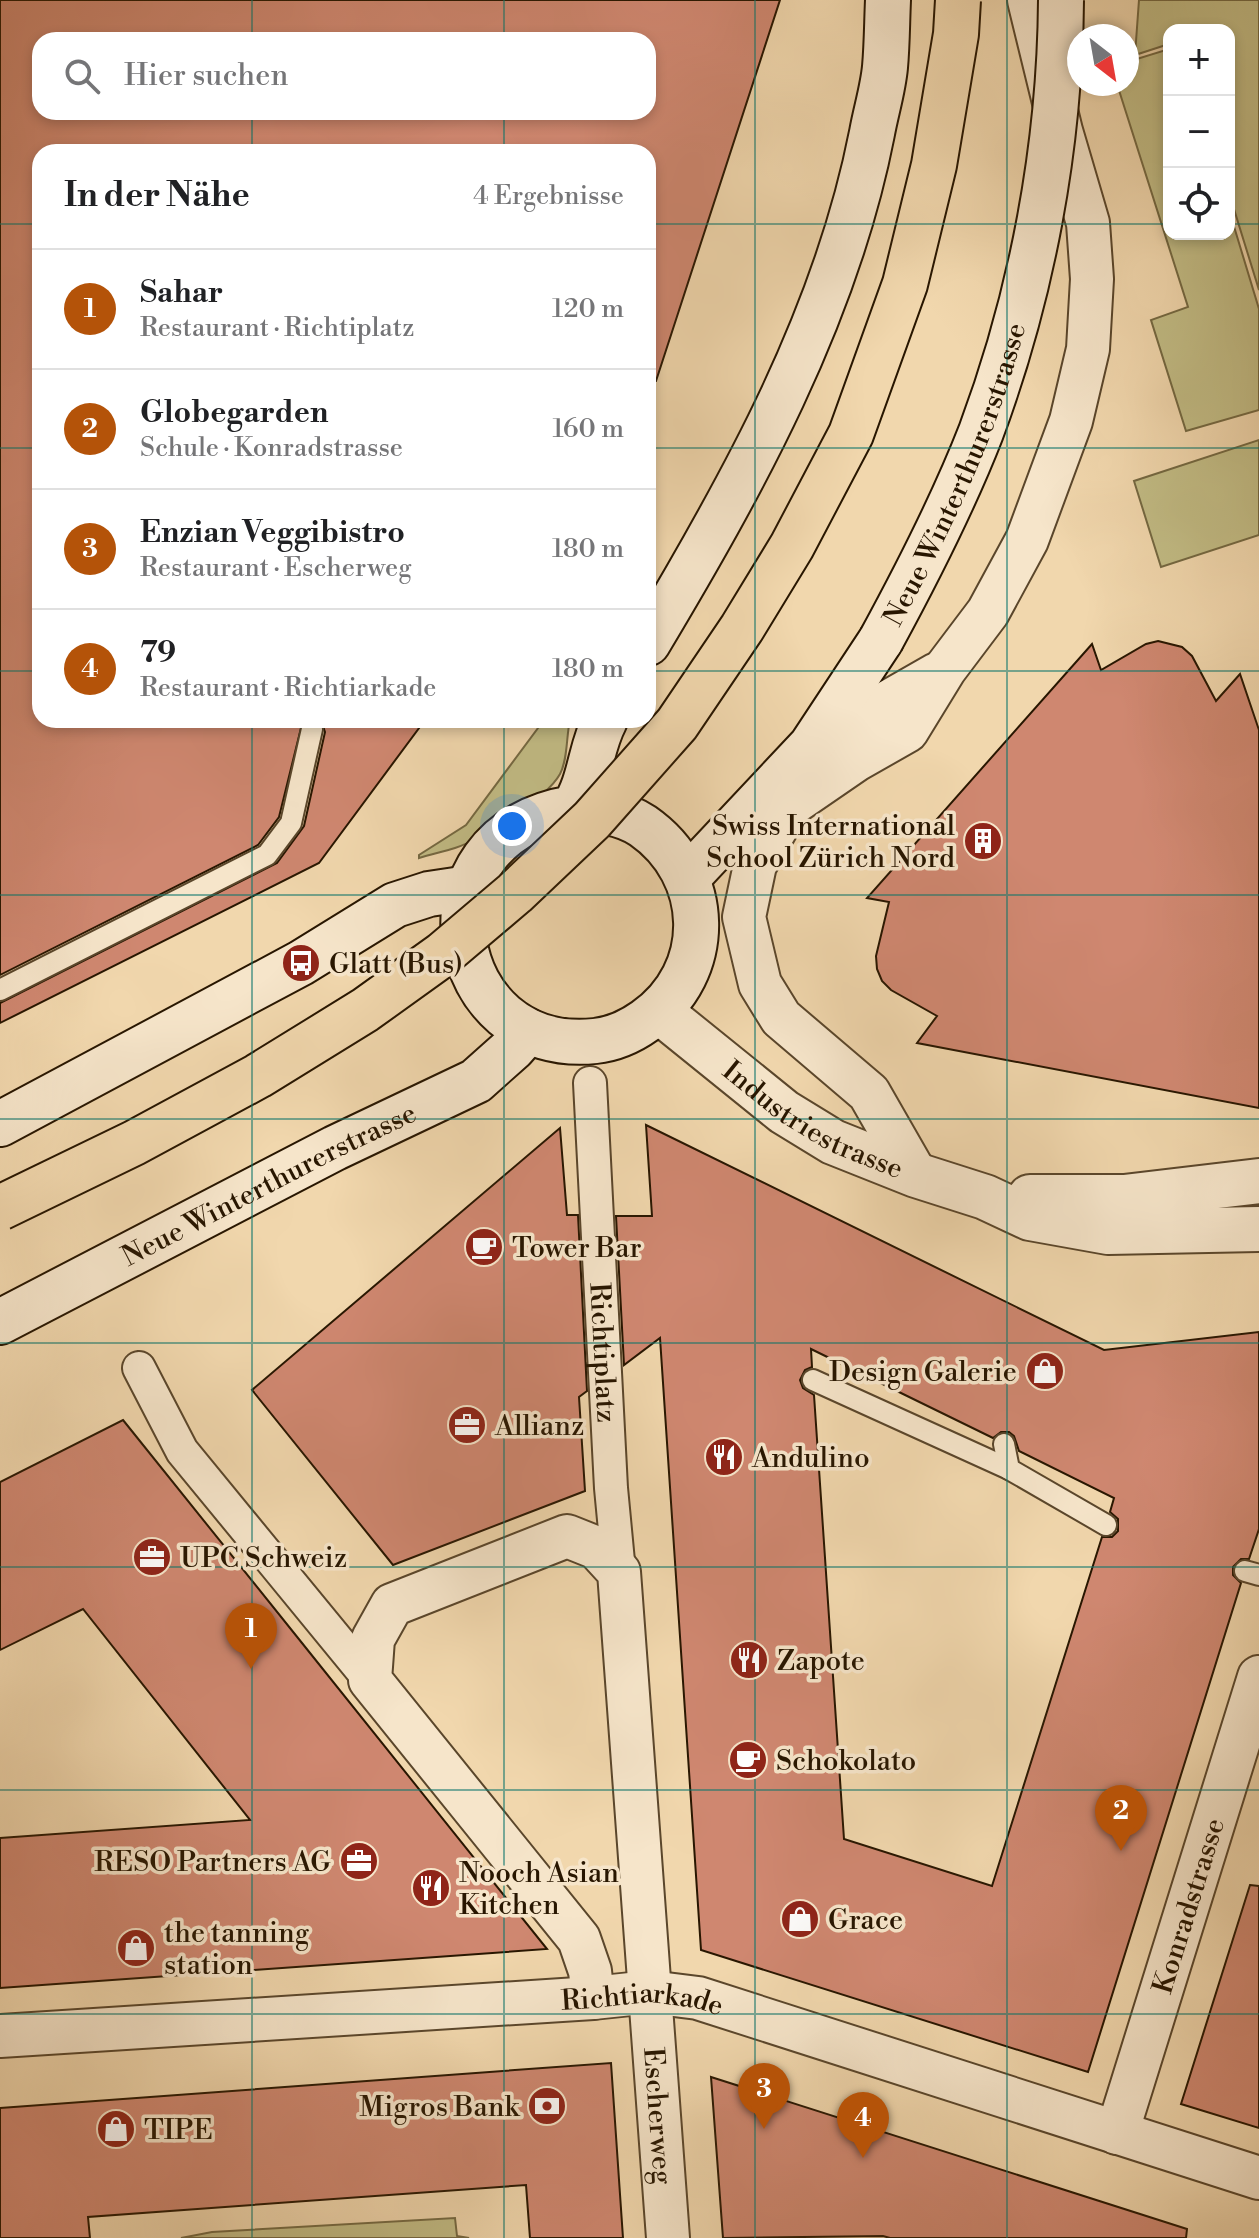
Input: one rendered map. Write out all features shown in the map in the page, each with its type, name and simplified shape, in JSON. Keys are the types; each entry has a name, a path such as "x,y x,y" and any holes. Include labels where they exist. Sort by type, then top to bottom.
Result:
{"main road":[{"path":"656,629 736,491 777,410 834,273 865,169 885,69 888,0"},
{"path":"0,1208 134,1143 258,1076 365,1010 443,954 515,893 592,820 677,724 742,628 792,546 851,434 905,284 934,165 956,34 958,0"},
{"name":"Neue Winterthurerstrasse","path":"688,877 811,746 881,640 945,516 980,433 1011,343 1045,186 1057,101 1061,0"},
{"path":"573,808 583,793 601,728"},
{"path":"573,808 609,811 641,824 669,848 688,877 697,913 695,949 682,983 659,1011 630,1031 597,1041 561,1041 528,1031 500,1011 479,985 466,955 463,921 469,888 483,858 500,838 522,823 547,812 573,808"},
{"path":"0,1124 301,963 395,905 429,894 469,888"},
{"name":"Industriestrasse","path":"659,1011 784,1112 833,1142 916,1175 985,1197 1030,1218 1108,1232 1256,1233"},
{"name":"Neue Winterthurerstrasse","path":"0,1322 335,1148 476,1081 528,1031"},
{"name":"Industriestrasse","path":"985,1197 1124,1197 1259,1181"}],"street":[{"path":"916,1175 869,1093 781,1018 760,984 744,917 755,865 789,806 856,760 907,731 945,669 988,612 1027,540 1071,421 1088,349 1092,279 1088,223 1061,131 1029,0"},
{"path":"811,746 945,669"},
{"name":"Richtiplatz","path":"590,1083 611,1488 650,1992"},
{"path":"139,1368 182,1451 579,1939 590,1971 593,1998"},
{"path":"370,1680 373,1639 392,1605 567,1536 597,1548 619,1572"},
{"name":"Konradstrasse","path":"1117,2133 1259,1677"},
{"name":"Richtiarkade","path":"0,2036 650,1992 698,1998 1259,2178"},
{"name":"Escherweg","path":"650,1992 668,2238"}],"lane":[{"path":"0,990 267,855 291,823 312,729"},
{"path":"813,1380 1009,1469 1106,1525"},
{"path":"1004,1444 1009,1469"}],"shaded area":[{"path":"1139,0 1259,0 1259,290 1235,212 1235,24 1163,24 1163,46 1139,54"},
{"path":"1163,51 1163,228 1121,96 1139,96 1139,58"},
{"path":"1235,230 1259,309 1259,410 1186,431 1151,320 1188,307 1167,240 1235,240"},
{"path":"1259,440 1259,535 1161,567 1134,481"},
{"path":"538,728 569,728 560,774 541,795 481,836 455,848 419,858 419,855 466,825"},
{"path":"455,2218 457,2236 469,2238 181,2238 212,2232"}],"building":[{"path":"0,0 780,0 656,381 656,144 32,144 32,728 301,728 279,817 258,845 0,975"},
{"name":"Swiss International School Zürich Nord","path":"1158,641 1182,647 1192,656 1216,701 1240,674 1259,730 1259,1108 917,1043 937,1016 891,990 882,981 877,969 876,956 889,902 867,898 1092,644 1101,670 1146,644"},
{"path":"324,728 419,728 319,863 0,1023 0,1003 277,863 304,826"},
{"path":"646,1125 1104,1350 1259,1332 1259,1529 1249,1559 1241,1559 1233,1567 1233,1575 1241,1583 1088,2072 701,1950 660,1338 624,1365 616,1216 652,1216","holes":["811,1349 993,1438 1001,1432 1009,1432 1014,1436 1019,1451 1114,1498 1110,1512 1118,1519 1118,1531 1112,1537 1102,1537 992,1886 844,1839 814,1395 803,1388 800,1380 805,1370 812,1367"]},
{"path":"560,1128 567,1215 578,1215 587,1391 579,1397 585,1491 393,1565 252,1390"},
{"path":"123,1420 547,1949 0,1988 0,1838 250,1820 83,1609 0,1650 0,1482"},
{"path":"1250,1885 1259,1886 1259,2128 1181,2104"},
{"path":"611,2063 623,2238 530,2238 526,2185 88,2217 90,2238 0,2238 0,2108"},
{"path":"711,2077 1187,2229 1186,2238 723,2238"}],"place":[{"name":"Swiss International School Zürich Nord","path":"983,841"},
{"name":"Glatt (Bus)","path":"301,963"},
{"name":"Tower Bar","path":"484,1247"},
{"name":"Design Galerie","path":"1045,1371"},
{"name":"Allianz","path":"467,1425"},
{"name":"Andulino","path":"724,1457"},
{"name":"UPC Schweiz","path":"152,1557"},
{"name":"Zapote","path":"749,1660"},
{"name":"Sahar","path":"251,1669"},
{"name":"Schokolato","path":"748,1760"},
{"name":"Globegarden","path":"1121,1851"},
{"name":"RESO Partners AG","path":"359,1861"},
{"name":"Nooch Asian Kitchen","path":"431,1888"},
{"name":"Grace","path":"800,1919"},
{"name":"the tanning station","path":"136,1948"},
{"name":"Migros Bank","path":"547,2106"},
{"name":"TIPE","path":"116,2129"},
{"name":"Enzian Veggibistro","path":"764,2129"},
{"name":"79","path":"863,2158"}]}
